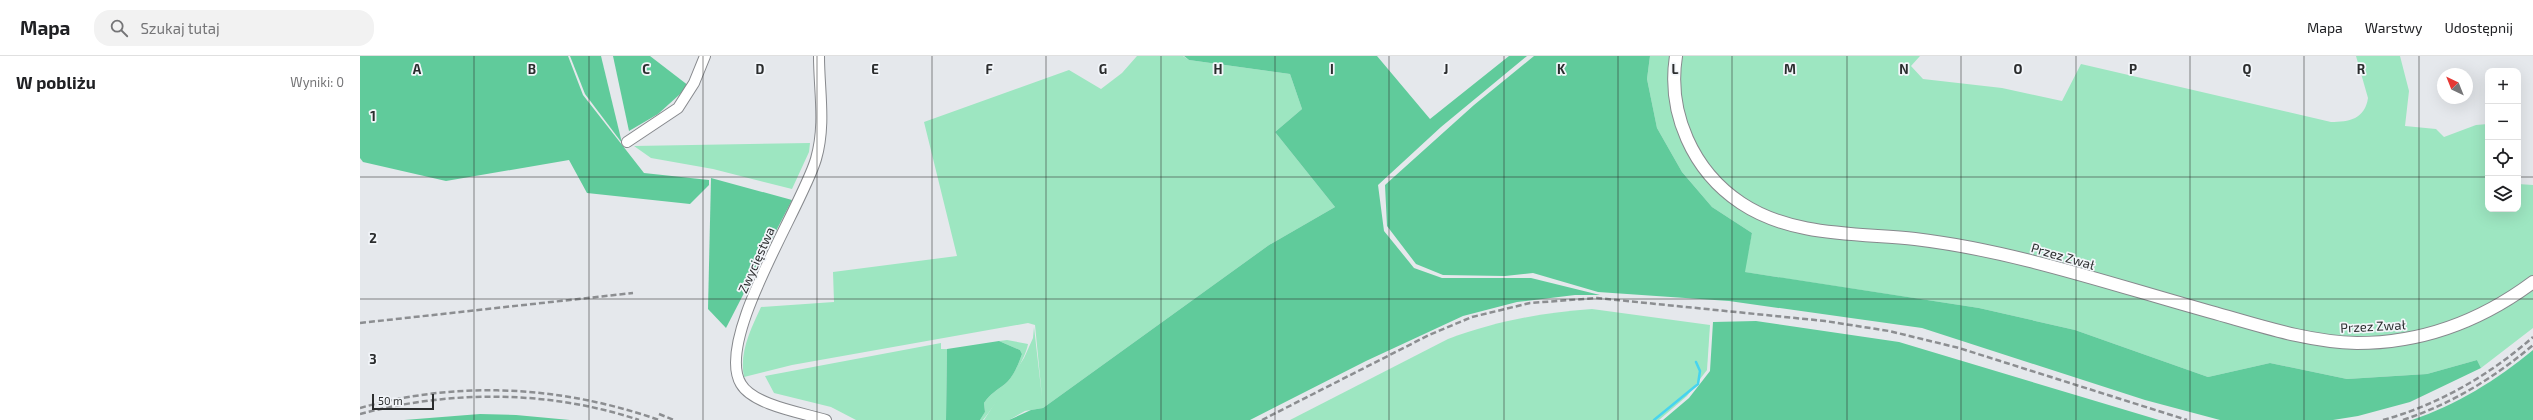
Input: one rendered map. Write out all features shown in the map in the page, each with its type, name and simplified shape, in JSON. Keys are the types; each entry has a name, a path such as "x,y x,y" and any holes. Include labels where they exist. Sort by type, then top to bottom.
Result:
{"street":[{"path":"626,142 678,108 694,83 705,56"},
{"name":"Zwycięstwa","path":"819,56 822,122 816,159 807,182 761,276 746,321 735,364 741,386 753,397 826,420"},
{"name":"Przez Zwał","path":"1676,56 1674,88 1677,110 1686,137 1699,161 1716,182 1734,198 1756,212 1787,224 1818,230 1921,240 1982,250 2041,264 2286,333 2337,342 2392,341 2439,331 2483,313 2533,282"}],"green space":[{"path":"360,56 568,56 583,95 644,173 709,180 709,185 690,204 587,193 569,160 446,181 363,162 360,158"},
{"path":"570,56 601,56 622,143 585,94"},
{"path":"613,56 650,56 689,86 658,114 629,131"},
{"path":"1137,56 1183,56 1189,60 1290,74 1302,109 1275,132 1335,207 1269,245 1043,408 1025,411 1009,420 984,420 1024,358 1033,338 1034,327 1042,397 1035,325 1028,323 792,365 744,377 743,359 747,341 761,307 834,302 833,272 957,256 924,122 1069,70 1101,89 1122,73"},
{"path":"1184,56 1377,56 1430,119 1509,56 1527,56 1441,127 1378,185 1384,231 1414,268 1442,278 1531,278 1600,295 1575,295 1517,302 1463,316 1366,361 1250,420 1009,420 1031,410 1043,408 1269,245 1335,207 1275,132 1302,109 1290,74 1189,60"},
{"path":"1534,56 1650,56 1647,79 1657,128 1682,172 1712,207 1752,233 1745,272 1979,308 2075,330 2208,377 2270,363 2347,379 2427,374 2477,360 2481,368 2410,402 2358,416 2333,420 2220,420 2145,400 1922,328 1729,301 1598,292 1533,273 1505,276 1443,275 1416,264 1387,226 1385,185 1474,105"},
{"path":"1650,56 1920,56 1911,66 1923,79 2002,88 2062,101 2081,64 2331,122 2355,118 2360,115 2366,105 2368,98 2356,56 2400,56 2409,91 2405,126 2436,129 2444,137 2476,125 2485,124 2485,212 2521,212 2521,184 2533,185 2533,328 2481,368 2477,360 2427,374 2347,379 2270,363 2208,377 2075,330 1979,308 1744,272 1752,233 1712,207 1682,172 1657,128 1647,79"},
{"path":"810,143 809,152 792,189 713,169 651,158 634,146"},
{"path":"711,178 792,200 726,328 708,309"},
{"path":"1592,309 1710,325 1707,370 1687,396 1659,420 1290,420 1448,339 1484,327 1519,319"},
{"path":"1756,321 1899,342 2159,420 1663,420 1689,398 1710,371 1713,322"},
{"path":"1007,340 1028,344 1026,352 1016,372 1002,394 983,420 980,420 985,412 984,403 1011,378 1022,354 1020,350 999,341"},
{"path":"999,341 1020,350 1022,354 1011,378 986,400 984,403 985,412 980,420 946,420 947,349"},
{"path":"941,343 941,349 947,349 946,420 856,420 831,407 774,393 765,376"},
{"path":"2533,350 2533,420 2412,420 2444,407 2476,391"},
{"path":"480,414 516,415 570,420 404,420"}],"waterway":[{"path":"1654,420 1698,384 1700,371 1696,362"}],"railway":[{"path":"360,323 633,293"},
{"path":"1262,420 1429,335 1472,317 1530,303 1597,298 1825,321 1889,331 1959,348 2187,420"},
{"path":"2383,420 2424,406 2462,387 2499,364 2533,337"},
{"path":"2403,420 2421,414 2471,389 2503,368 2533,345"},
{"path":"360,408 397,399 435,393 510,391 548,394 585,400 659,420"},
{"path":"360,414 394,406 429,401 465,397 500,397 570,403 605,410 639,420"},
{"path":"659,414 674,420"}]}
